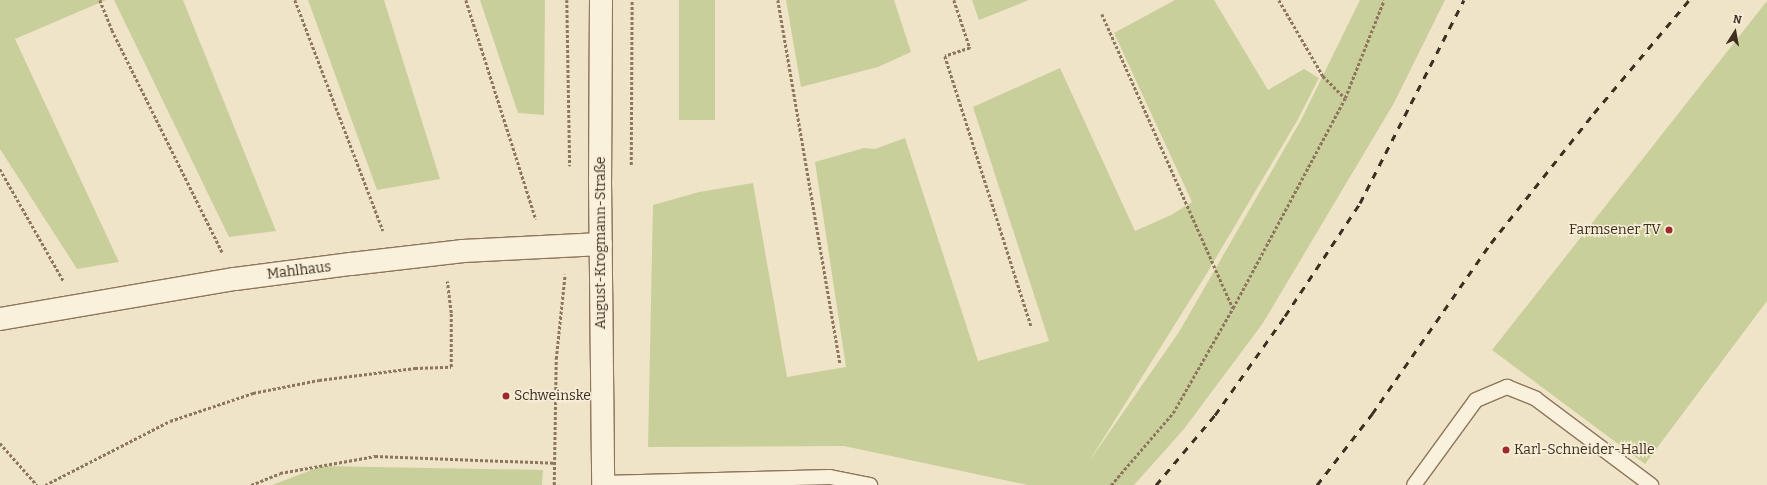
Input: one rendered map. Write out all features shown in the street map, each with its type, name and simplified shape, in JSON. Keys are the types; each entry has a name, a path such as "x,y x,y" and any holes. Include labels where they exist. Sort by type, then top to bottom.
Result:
{"street":[{"name":"August-Krogmann-Straße","path":"601,0 603,484"},
{"name":"Mahlhaus","path":"0,319 78,307 235,279 440,254 545,246 601,244"}],"lane":[{"path":"1414,485 1476,400 1507,387 1536,399 1651,485"},
{"path":"603,484 830,477 870,485"}],"path":[{"path":"100,0 112,30 235,279"},
{"path":"295,0 390,249 397,259"},
{"path":"466,0 545,246"},
{"path":"631,173 632,0"},
{"path":"778,0 840,364"},
{"path":"954,0 970,48 945,56 1031,326"},
{"path":"1279,0 1323,76 1345,98"},
{"path":"1380,0 1383,4"},
{"path":"1111,485 1173,413 1233,308 1345,98 1384,0"},
{"path":"1102,14 1233,308"},
{"path":"0,169 78,307"},
{"path":"45,485 170,421 253,392 319,380 415,368 450,367 451,313 440,254"},
{"path":"0,443 37,485"},
{"path":"251,485 280,473 375,456 554,463"}],"green space":[{"path":"0,0 106,0 15,39 119,262 77,269 0,149"},
{"path":"114,0 183,0 276,231 229,237"},
{"path":"308,0 384,0 440,179 377,190"},
{"path":"480,0 545,0 544,115 518,113"},
{"path":"679,0 715,0 715,120 679,120"},
{"path":"786,0 894,0 911,52 878,67 801,87"},
{"path":"972,0 1029,0 979,20"},
{"path":"1175,0 1214,0 1268,90 1304,69 1319,78 1297,121 1204,278 1088,463 1179,332 1301,120 1360,0 1445,0 1394,103 1263,323 1184,429 1134,485 1028,485 844,446 648,447 653,205 699,192 753,183 787,377 846,367 815,162 864,148 875,149 905,138 978,361 1049,341 973,107 1060,68 1135,231 1171,215 1192,202 1114,33"},
{"name":"Farmsener TV","path":"1767,1 1767,301 1645,464 1492,350"},
{"path":"322,466 543,470 542,485 272,485"}],"railway":[{"path":"1156,485 1215,415 1285,316 1360,203 1464,0"},
{"path":"1317,485 1372,414 1491,243 1594,113 1689,0"}],"place":[{"name":"Farmsener TV","path":"1669,230"},
{"name":"Schweinske","path":"506,396"},
{"name":"Karl-Schneider-Halle","path":"1506,450"}]}
